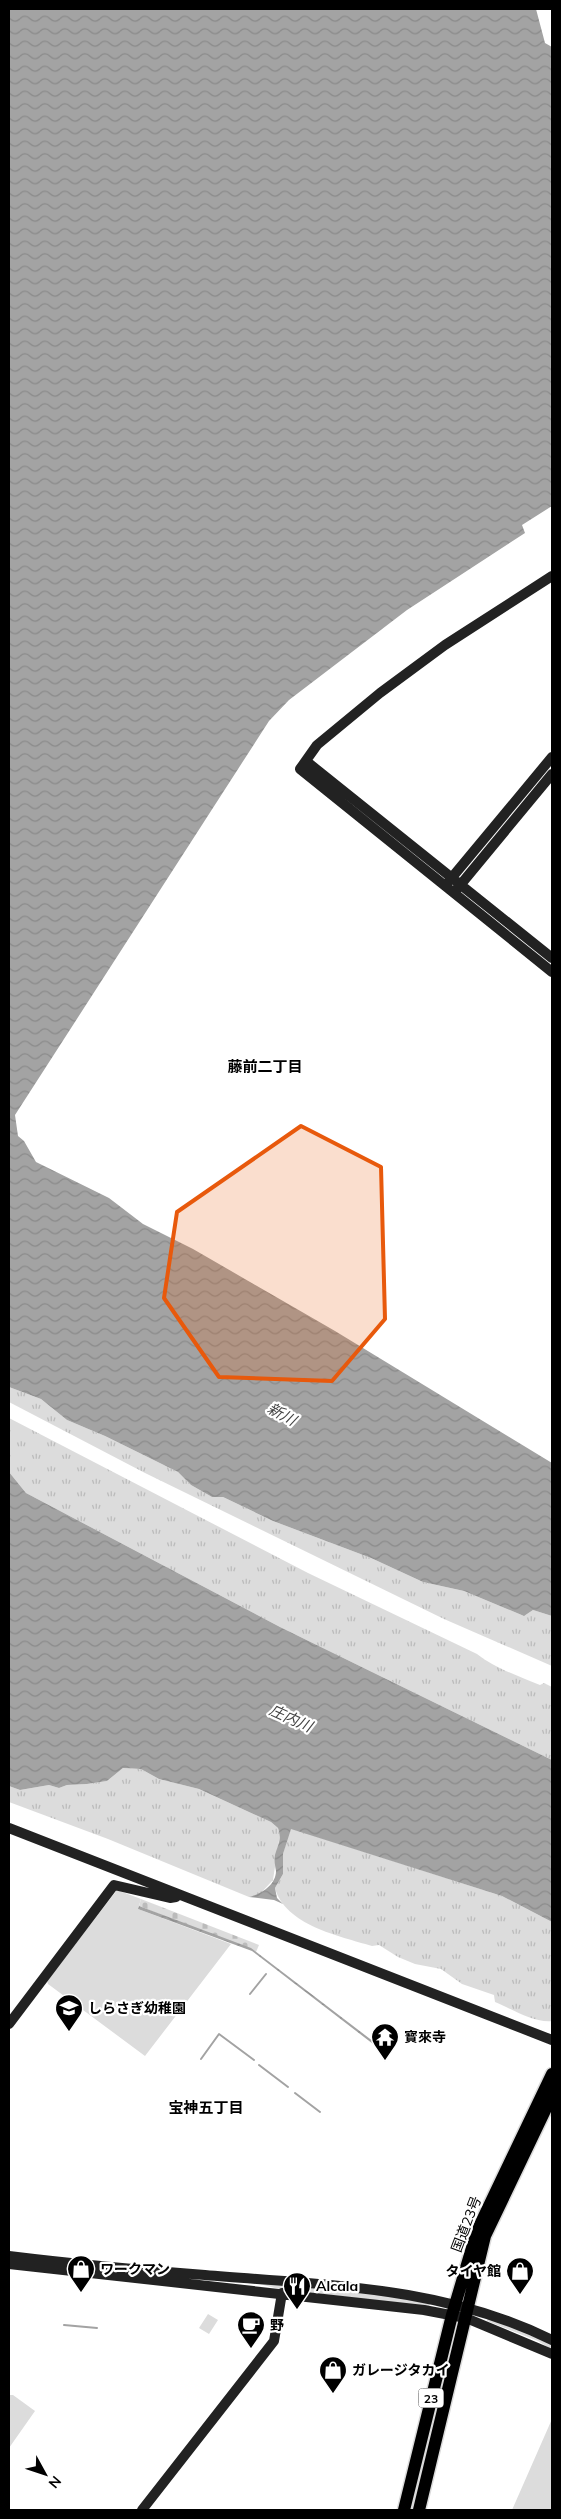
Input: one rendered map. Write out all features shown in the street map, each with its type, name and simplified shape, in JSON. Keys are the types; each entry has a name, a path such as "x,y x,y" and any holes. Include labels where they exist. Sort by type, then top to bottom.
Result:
{"highway":[{"name":"国道23号","path":"418,2510 485,2236 503,2187 552,2074"},
{"name":"国道23号","path":"404,2510 454,2309 477,2231 552,2096"}],"street":[{"path":"552,576 445,645 397,681 317,745 303,765 449,881 552,972"},
{"path":"449,881 552,757"},
{"path":"457,888 552,774"},
{"path":"457,888 552,958"},
{"path":"9,1828 552,2040"},
{"path":"9,2024 114,1886 170,1898 182,1896"},
{"path":"9,2256 371,2289 527,2328 552,2340"},
{"path":"9,2264 454,2309"},
{"path":"142,2510 274,2341 282,2293"},
{"path":"467,2313 552,2354"}],"highlighted area":[{"path":"301,1126 381,1167 385,1319 332,1381 219,1377 164,1298 177,1212"}],"green space":[{"path":"9,1387 41,1399 67,1420 105,1436 178,1472 191,1485 212,1497 223,1497 273,1521 371,1558 423,1582 464,1591 524,1616 533,1610 552,1616 552,1666 444,1619 145,1473 9,1402"},
{"path":"9,1418 308,1573 477,1654 507,1671 540,1685 544,1683 552,1687 552,1760 280,1627 26,1493 9,1472"},
{"path":"123,1768 141,1769 159,1779 199,1789 271,1822 278,1828 280,1834 273,1880 259,1895 249,1897 108,1839 9,1802 9,1786 20,1790 49,1785 59,1788 67,1785 107,1781"},
{"path":"290,1828 502,1896 552,1922 552,2021 531,2018 495,2002 494,1995 462,1984 441,1969 415,1964 398,1957 379,1945 372,1946 344,1938 301,1920 281,1901 275,1888 283,1874 283,1854"},
{"path":"117,1890 141,1899 138,1909 231,1944 145,2056 48,1984 47,1981"},
{"path":"141,1899 259,1945 256,1952 139,1906"},
{"path":"252,2282 373,2292 430,2303 429,2307 275,2288"},
{"path":"208,2314 218,2320 209,2334 199,2328"},
{"path":"488,2317 552,2343 552,2350 538,2341 487,2321"},
{"path":"10,2395 13,2395 35,2411 9,2448"},
{"path":"552,2419 552,2510 512,2510"}],"water":[{"name":"新川","path":"9,9 536,9 545,43 552,47 552,506 522,525 525,533 407,610 289,700 269,721 15,1115 18,1136 24,1141 36,1162 109,1198 143,1224 193,1249 335,1331 552,1463 552,1616 533,1610 524,1616 464,1591 423,1582 371,1558 273,1521 223,1497 212,1497 191,1485 178,1472 105,1436 67,1420 41,1399 9,1387"},
{"name":"庄内川","path":"9,1472 26,1493 280,1627 552,1760 552,1922 502,1896 291,1829 283,1854 283,1874 275,1888 277,1898 283,1904 274,1900 249,1897 258,1894 271,1885 275,1876 275,1857 280,1835 278,1828 271,1822 199,1789 159,1779 141,1769 123,1768 107,1781 67,1785 59,1788 49,1785 20,1790 9,1786"},
{"path":"139,1906 251,1948 378,2045 377,2047 252,1951 138,1909"}],"waterway":[{"path":"250,1994 266,1974"},
{"path":"201,2059 219,2034 254,2060"},
{"path":"259,2065 288,2087"},
{"path":"295,2093 320,2112"},
{"path":"64,2325 97,2328"}],"place":[{"name":"しらさぎ幼稚園","path":"69,2032"},
{"name":"寳來寺","path":"385,2061"},
{"name":"ワークマン","path":"81,2293"},
{"name":"タイヤ館","path":"520,2295"},
{"name":"Alcala","path":"297,2310"},
{"name":"野","path":"251,2349"},
{"name":"ガレージタカイ","path":"333,2394"}],"district":[{"name":"藤前二丁目","path":"265,1066"},
{"name":"宝神五丁目","path":"206,2107"}]}
